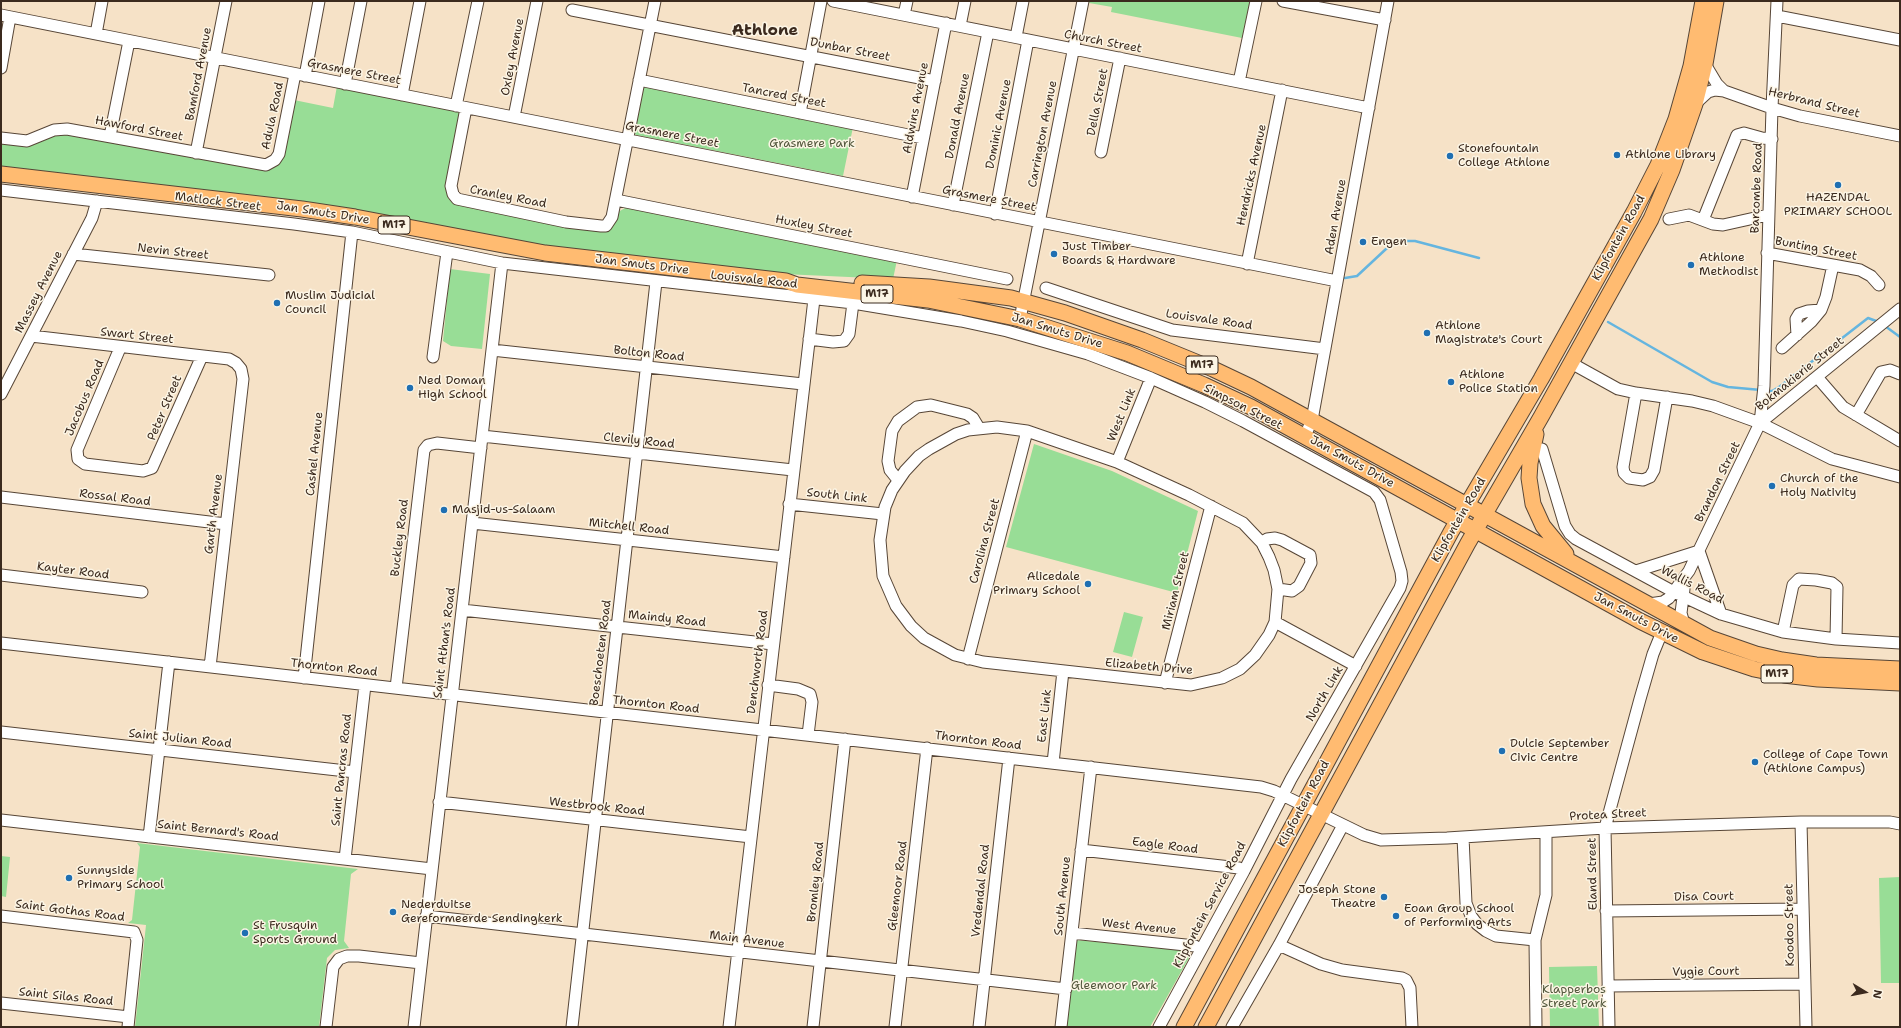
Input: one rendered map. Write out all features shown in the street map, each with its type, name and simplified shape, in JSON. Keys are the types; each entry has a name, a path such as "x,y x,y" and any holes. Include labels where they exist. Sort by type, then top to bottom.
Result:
{"main road":[{"name":"Klipfontein Road","path":"1184,1027 1457,522 1634,212 1666,145 1676,119 1691,66 1703,1"},
{"name":"Klipfontein Road","path":"1206,1027 1322,816 1484,514 1541,417 1651,219 1672,170 1695,104 1705,64 1716,1"},
{"name":"Jan Smuts Drive","path":"1,174 302,209 545,253 786,281 797,285 928,300 1020,319 1088,339 1166,368 1251,407 1306,436 1457,522 1682,643 1726,660 1784,675 1818,679 1900,683"},
{"name":"Jan Smuts Drive","path":"786,281 798,279 929,287 977,292 1024,301 1098,324 1175,353 1250,387 1684,624 1730,646 1782,660 1816,665 1900,669"},
{"path":"1541,417 1530,463 1529,478 1533,504 1543,526 1554,541 1578,566"}],"street":[{"path":"96,34 102,1"},
{"name":"Bamford Avenue","path":"196,153 226,1"},
{"name":"Adula Road","path":"273,163 279,154 319,1"},
{"path":"345,84 361,1"},
{"path":"402,95 420,1"},
{"path":"461,107 478,1"},
{"name":"Oxley Avenue","path":"514,117 537,1"},
{"path":"616,200 655,1"},
{"path":"800,112 821,1"},
{"name":"Church Street","path":"833,1 848,2 904,15 1368,108"},
{"path":"904,15 907,1"},
{"path":"960,26 964,1"},
{"path":"1016,37 1023,1"},
{"name":"Carrington Avenue","path":"1020,319 1083,1"},
{"path":"1239,82 1256,1"},
{"path":"1283,1 1385,20"},
{"name":"Aden Avenue","path":"1306,436 1312,420 1388,1"},
{"name":"Barcombe Road","path":"1760,423 1764,386 1768,215 1778,1"},
{"name":"Dunbar Street","path":"572,10 935,81"},
{"path":"1,68 6,16"},
{"name":"Grasmere Street","path":"6,16 1337,281"},
{"path":"1777,16 1900,40"},
{"name":"Aldwins Avenue","path":"912,197 946,23"},
{"name":"Donald Avenue","path":"953,205 988,32"},
{"name":"Dominic Avenue","path":"995,214 1028,40"},
{"path":"110,136 129,41"},
{"name":"Della Street","path":"1102,152 1120,58"},
{"path":"1705,64 1717,84 1724,91"},
{"name":"Tancred Street","path":"639,80 923,138"},
{"name":"Hendricks Avenue","path":"1247,264 1282,90"},
{"path":"1695,104 1708,92 1715,90 1724,91"},
{"name":"Herbrand Street","path":"1724,91 1800,116 1900,136"},
{"name":"Cranley Road","path":"461,107 451,186 452,194 457,199 566,222 601,226 608,224 611,220 616,200"},
{"name":"Hawford Street","path":"1,138 27,141 54,130 63,129 110,136 262,165 273,163"},
{"path":"1703,220 1737,135 1742,132 1772,139"},
{"name":"Matlock Street","path":"1,190 352,232 502,263"},
{"name":"Huxley Street","path":"616,200 1007,279"},
{"name":"Massey Avenue","path":"1,394 92,218 97,201"},
{"path":"1669,219 1685,215 1723,225 1768,215"},
{"name":"Cashel Avenue","path":"304,678 352,232"},
{"path":"433,358 447,252"},
{"name":"Bunting Street","path":"1767,252 1865,272 1879,284"},
{"name":"Nevin Street","path":"73,254 269,275"},
{"name":"Louisvale Road","path":"502,263 656,282 814,299"},
{"name":"Saint Athan's Road","path":"414,1027 502,263"},
{"path":"1782,348 1811,322 1821,310 1826,297 1833,265"},
{"name":"Boeschoeten Road","path":"572,1027 656,282"},
{"name":"Louisvale Road","path":"1046,288 1172,330 1325,349"},
{"name":"Simpson Street","path":"814,299 853,303 932,315 1007,331 1088,354 1151,378 1205,402 1257,428 1369,489 1378,496 1401,572 1402,581 1400,588 1356,666"},
{"name":"Denchworth Road","path":"729,1027 814,299"},
{"path":"809,339 833,342 844,341 849,334 853,303"},
{"name":"Bokmakierie Street","path":"1571,363 1618,389 1712,406 1760,423 1899,311"},
{"name":"Swart Street","path":"31,336 120,348 229,359 239,365"},
{"name":"Jacobus Road","path":"120,348 77,450 78,460 85,464 143,471 150,470"},
{"name":"Bolton Road","path":"492,350 803,384"},
{"name":"Peter Street","path":"150,470 154,465 202,356"},
{"name":"Garth Avenue","path":"210,667 243,379 239,365"},
{"path":"1856,415 1881,372 1890,370 1900,374"},
{"path":"1817,377 1836,400 1856,415 1900,440"},
{"name":"West Link","path":"1117,462 1151,378"},
{"path":"1636,393 1623,467 1624,473 1629,478 1643,480 1650,477 1654,470 1667,397"},
{"path":"898,480 890,470 888,461 892,431 898,421 917,407 931,405 967,414 973,418 979,428"},
{"path":"1760,423 1832,459 1900,477"},
{"name":"Brandon Street","path":"1649,604 1663,602 1678,594 1760,423"},
{"name":"Elizabeth Drive","path":"997,426 1027,431 1117,462 1211,506 1243,523 1262,543 1274,570 1278,590 1275,622 1269,635 1255,655 1232,673 1200,684 1165,683 968,659 942,649 924,638 911,626 896,606 884,576 880,554 883,514 898,480 919,456 938,443 956,434 979,428 997,426"},
{"name":"Carolina Street","path":"968,659 1027,431"},
{"name":"Clevily Road","path":"482,436 793,470"},
{"name":"Buckley Road","path":"396,688 424,450 428,445 437,443 481,448"},
{"name":"Wallis Road","path":"1542,449 1565,526 1570,534 1576,539 1678,594 1721,614 1782,632 1836,639 1900,643"},
{"name":"Rossal Road","path":"1,497 226,524"},
{"name":"South Link","path":"789,504 883,514"},
{"name":"Miriam Street","path":"1165,683 1211,506"},
{"name":"Mitchell Road","path":"472,523 784,557"},
{"path":"1262,543 1267,539 1275,538 1310,555 1311,563 1299,586 1292,591 1278,590"},
{"path":"1636,571 1699,552 1721,614"},
{"name":"Kayter Road","path":"1,575 142,592"},
{"path":"1782,632 1793,585 1799,579 1816,580 1832,583 1837,587 1836,639"},
{"path":"1678,594 1684,624"},
{"name":"Maindy Road","path":"462,610 774,644"},
{"name":"North Link","path":"1275,622 1356,666 1282,795"},
{"name":"Eland Street","path":"1609,1027 1605,828 1653,654 1662,632"},
{"name":"Thornton Road","path":"1,643 1261,787 1282,795 1322,816"},
{"path":"149,837 169,662"},
{"name":"East Link","path":"1053,763 1063,671"},
{"name":"Saint Pancras Road","path":"345,859 365,685"},
{"path":"768,686 798,689 810,694 812,702 808,735"},
{"name":"Saint Julian Road","path":"1,732 355,772"},
{"name":"Bromley Road","path":"813,1027 845,739"},
{"name":"Gleemoor Road","path":"895,1027 927,748"},
{"name":"Vredendal Road","path":"979,1027 1009,758"},
{"name":"South Avenue","path":"1061,1027 1091,767"},
{"name":"Klipfontein Service Road","path":"1159,1027 1244,871 1282,795"},
{"name":"Westbrook Road","path":"439,802 751,837"},
{"name":"Protea Street","path":"1322,816 1364,836 1380,840 1402,841 1605,828 1801,822 1890,822 1900,824"},
{"name":"Saint Bernard's Road","path":"1,820 432,869"},
{"name":"Koodoo Street","path":"1801,822 1806,1027"},
{"path":"1232,1027 1279,944 1343,825"},
{"path":"1536,1027 1534,940 1546,895 1546,832"},
{"path":"1464,837 1466,903 1477,924 1496,936 1534,940"},
{"name":"Eagle Road","path":"1081,850 1239,868 1244,871"},
{"name":"Disa Court","path":"1606,911 1803,909"},
{"name":"Saint Gothas Road","path":"1,916 130,930 136,934 137,940 128,1022"},
{"name":"Main Avenue","path":"426,916 1066,990"},
{"name":"West Avenue","path":"1072,933 1195,946 1201,950"},
{"path":"1279,944 1309,959 1342,970 1361,974 1402,978 1406,980 1410,988 1412,1027"},
{"path":"326,1027 333,967 339,959 347,956 359,956 421,963"},
{"name":"Vygie Court","path":"1608,986 1805,984"},
{"name":"Saint Silas Road","path":"1,1004 128,1022"}],"green space":[{"path":"1090,1 1250,1 1242,38 1111,12 1112,7 1089,3"},
{"name":"Grasmere Park","path":"643,85 853,127 843,176 636,135 634,133"},
{"path":"337,86 460,110 447,192 448,198 454,203 610,228 615,223 618,212 627,207 897,260 893,279 783,274 561,249 292,201 1,166 1,142 60,133 271,169 280,162 294,100 333,108"},
{"path":"450,269 490,274 482,349 451,346 443,341"},
{"path":"1034,444 1112,471 1198,511 1177,593 1006,547"},
{"path":"1124,612 1143,617 1132,657 1113,652"},
{"name":"St Frusquin Sports Ground","path":"137,843 358,869 351,874 344,941 349,948 335,950 327,958 319,1027 135,1027 146,925 128,923 132,920 140,847"},
{"path":"1,856 10,857 6,897 1,896"},
{"path":"1900,877 1900,983 1881,983 1879,878"},
{"name":"Gleemoor Park","path":"1075,940 1184,950 1190,956 1150,1027 1064,1027"},
{"name":"Klapperbos Street Park","path":"1597,966 1599,1027 1550,1027 1549,967"}],"waterway":[{"path":"1345,278 1357,276 1386,249 1404,241 1415,241 1479,258"},
{"path":"1766,391 1772,391 1779,387 1868,318 1879,322"},
{"path":"1608,322 1712,382 1728,387 1761,390"},
{"path":"1885,326 1900,337"}],"place":[{"name":"Athlone Library","path":"1617,155"},
{"name":"Stonefountain College Athlone","path":"1450,156"},
{"name":"HAZENDAL PRIMARY SCHOOL","path":"1838,185"},
{"name":"Engen","path":"1363,242"},
{"name":"Just Timber Boards & Hardware","path":"1054,254"},
{"name":"Athlone Methodist","path":"1691,265"},
{"name":"Muslim Judicial Council","path":"277,303"},
{"name":"Athlone Magistrate's Court","path":"1427,333"},
{"name":"Athlone Police Station","path":"1451,382"},
{"name":"Ned Doman High School","path":"410,388"},
{"name":"Church of the Holy Nativity","path":"1772,486"},
{"name":"Masjid-us-Salaam","path":"444,510"},
{"name":"Alicedale Primary School","path":"1088,584"},
{"name":"Dulcie September Civic Centre","path":"1502,751"},
{"name":"College of Cape Town (Athlone Campus)","path":"1755,762"},
{"name":"Sunnyside Primary School","path":"69,878"},
{"name":"Joseph Stone Theatre","path":"1384,897"},
{"name":"Nederduitse Gereformeerde Sendingkerk","path":"393,912"},
{"name":"Eoan Group School of Performing Arts","path":"1396,916"},
{"name":"St Frusquin Sports Ground","path":"245,933"}],"district":[{"name":"Athlone","path":"765,31"}]}
